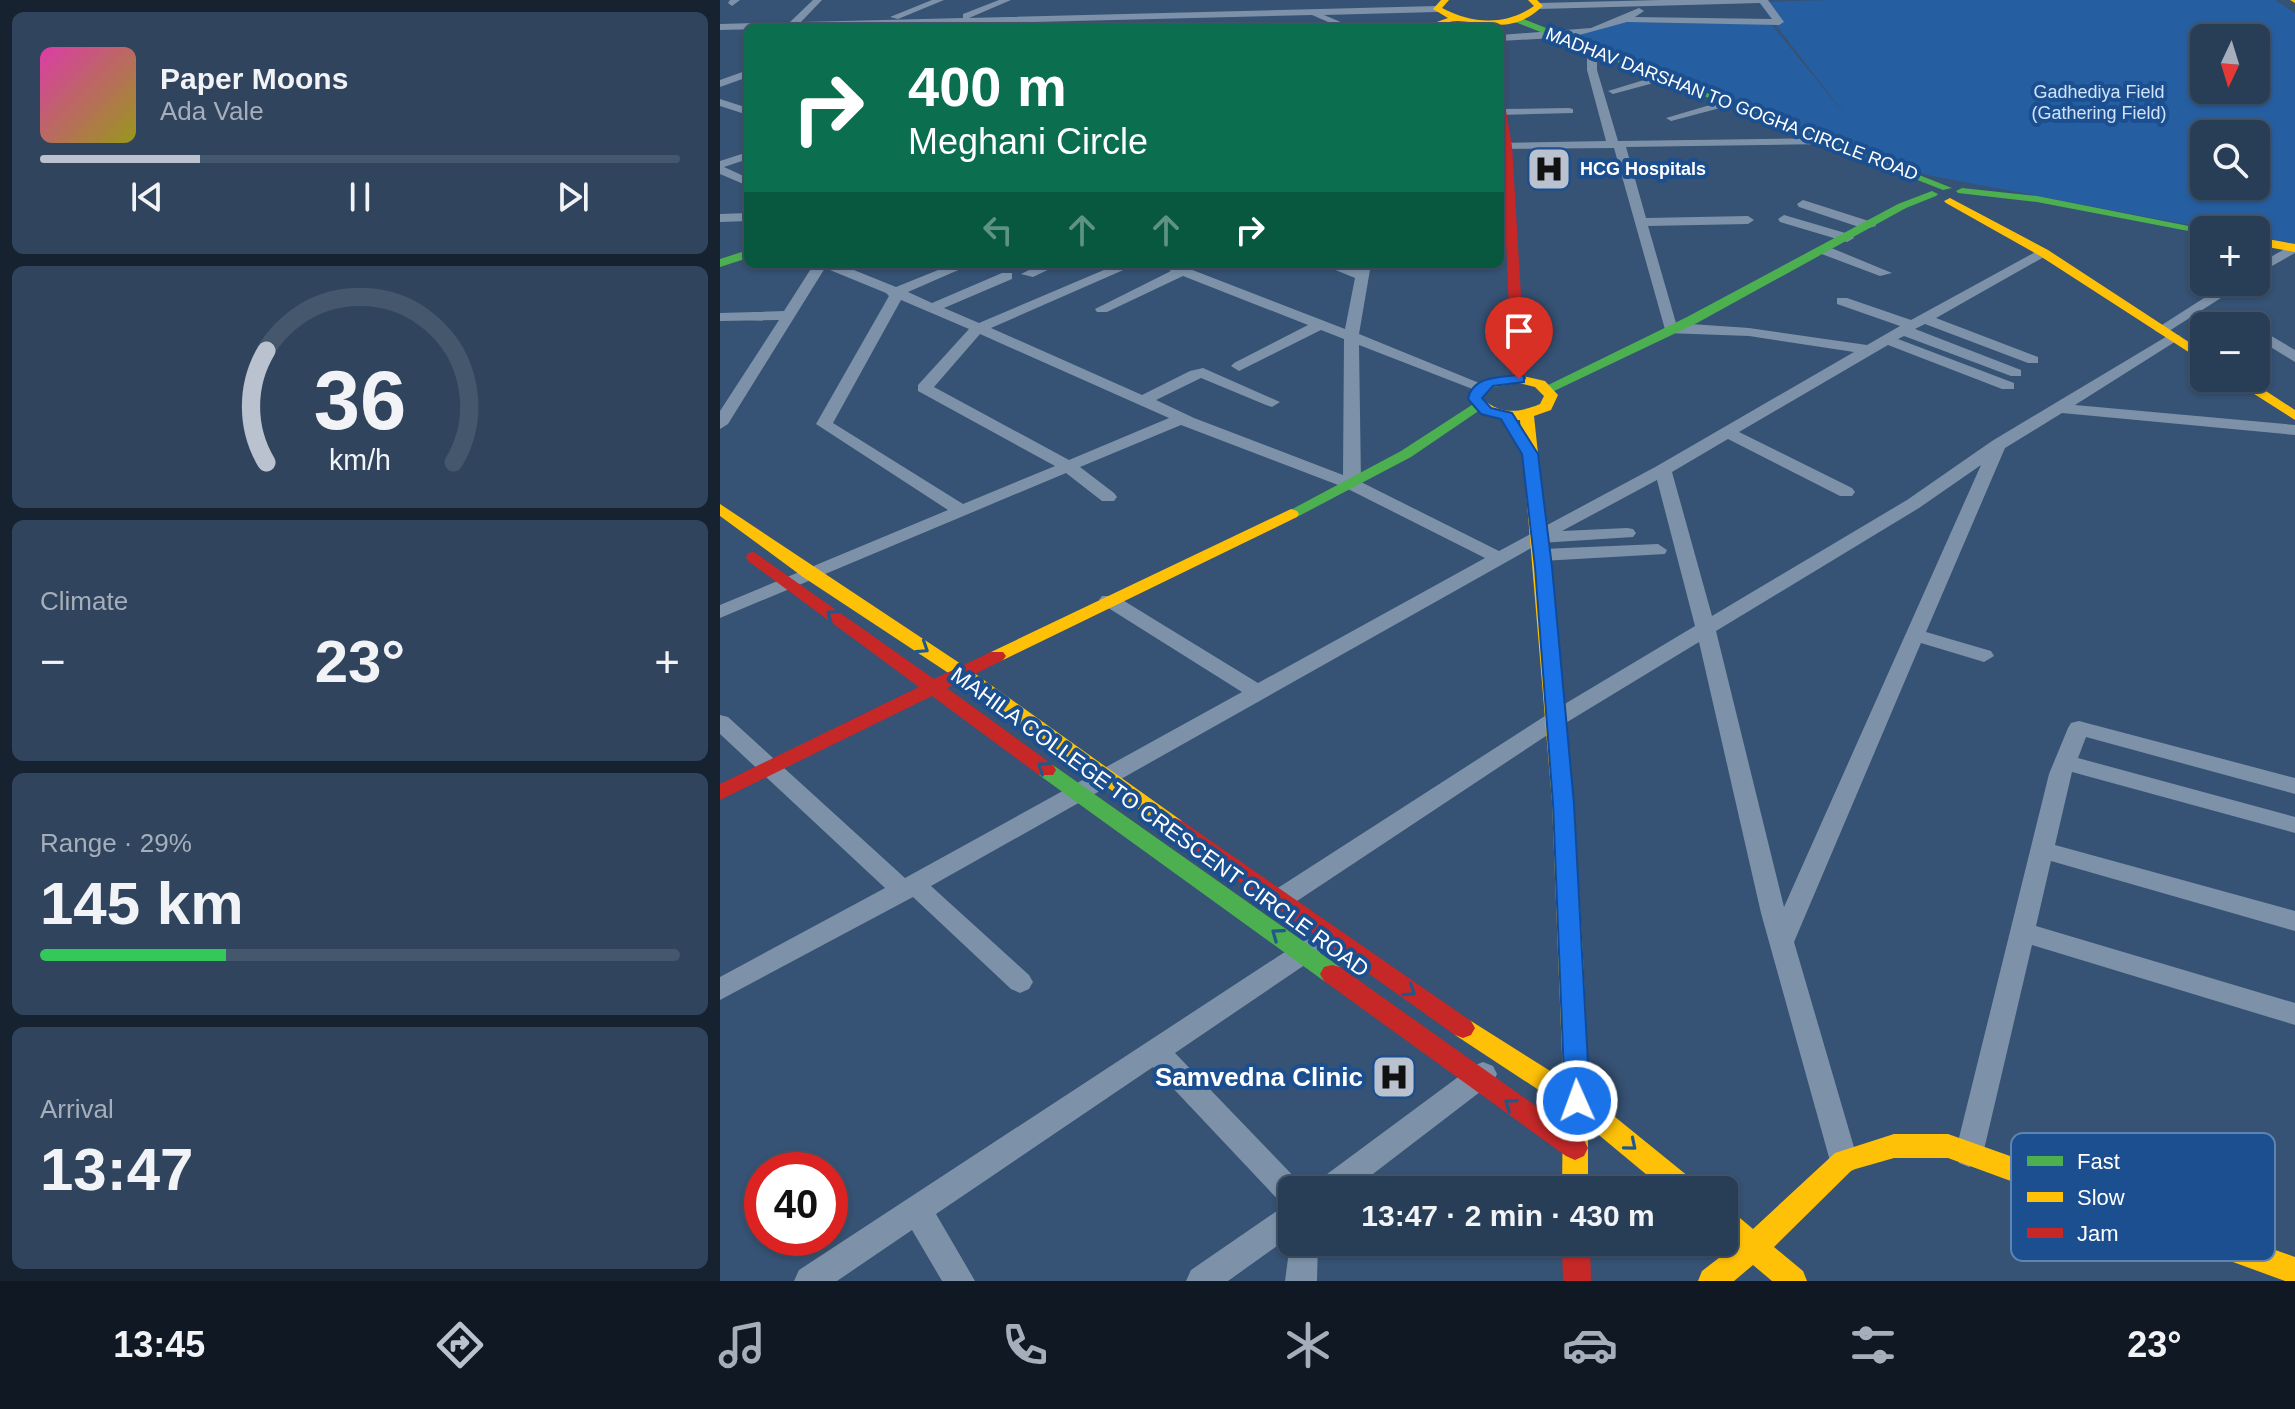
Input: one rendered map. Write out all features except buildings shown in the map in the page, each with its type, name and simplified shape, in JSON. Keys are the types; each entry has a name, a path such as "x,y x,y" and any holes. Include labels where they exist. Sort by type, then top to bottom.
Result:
{"street":[{"path":"794,24 818,0"},
{"path":"878,23 940,0"},
{"path":"946,24 1007,0"},
{"path":"1309,11 1312,0"},
{"path":"1493,24 1533,13 1536,3 1747,0 1762,0 1779,22 1628,20 1554,36 1504,38"},
{"path":"1122,17 1128,1"},
{"path":"1628,20 1653,2"},
{"path":"1017,19 1025,4"},
{"path":"836,24 1309,11 1441,4 1456,18"},
{"path":"1270,24 1309,11 1340,24"},
{"path":"1214,24 1217,14"},
{"path":"1181,24 1185,15"},
{"path":"1437,24 1456,18 1483,24"},
{"name":"MADHAV DARSHAN TO GOGHA CIRCLE ROAD","path":"1513,20 1948,195"},
{"path":"720,27 744,26"},
{"path":"1592,51 1592,70 1674,328"},
{"name":"MADHAV DARSHAN TO GOGHA CIRCLE ROAD","path":"1592,51 1818,141"},
{"path":"720,84 744,75"},
{"path":"1613,91 1657,79"},
{"path":"725,106 744,98"},
{"path":"1719,104 1668,114 1719,104"},
{"path":"1686,124 1719,104"},
{"path":"1504,108 1569,111"},
{"path":"1504,146 1818,141"},
{"path":"720,168 744,157"},
{"path":"720,793 960,672 1352,484 1446,431 1502,415 1527,415 1546,407 1551,395 1532,383 1517,342 1504,160"},
{"path":"720,168 744,180"},
{"path":"1948,195 1982,213 1988,221 2044,253 2190,349"},
{"path":"1499,380 1532,383 1586,369 1674,328 1897,212 1948,195 2044,206 2190,231"},
{"path":"1803,204 1870,226"},
{"path":"1640,222 1677,216 1748,220"},
{"path":"1784,219 1847,238"},
{"path":"2270,246 2293,250"},
{"path":"1824,250 1885,273"},
{"path":"2270,263 2293,250"},
{"path":"720,989 1081,793 1499,558 1540,543 1913,324 2044,253"},
{"path":"720,263 744,255"},
{"path":"720,424 820,268"},
{"path":"836,268 1194,424"},
{"path":"956,268 895,294 824,424 960,510"},
{"path":"1028,274 1043,268"},
{"path":"1108,497 1068,466 924,388 977,329 1121,268"},
{"path":"1175,268 1351,335 1480,396 1502,415 1530,454"},
{"path":"1352,484 1351,335 1363,270"},
{"path":"1102,309 1183,271"},
{"path":"930,309 1007,276"},
{"path":"1279,900 1556,719 1936,488 2059,408 2220,296"},
{"path":"1842,301 2033,360"},
{"path":"720,317 789,315"},
{"path":"1239,366 1321,324"},
{"path":"1887,340 2012,380 1913,324"},
{"path":"1674,328 1733,330 1869,350"},
{"path":"2270,340 2295,357"},
{"path":"1446,431 1499,380 1517,342"},
{"path":"1142,401 1195,374 1203,373 1272,402"},
{"path":"2258,392 2295,416"},
{"path":"2059,408 2295,430"},
{"path":"1527,415 1564,804 1577,1101 1575,1176"},
{"path":"720,612 1181,419 1352,484 1499,558"},
{"path":"1728,433 1846,492"},
{"path":"1781,942 1998,445"},
{"path":"1663,470 1706,629 1781,942 1844,1161"},
{"path":"1936,488 1972,504"},
{"name":"MAHILA COLLEGE TO CRESCENT CIRCLE ROAD","path":"720,509 809,573 960,672 1329,936 1505,1057 1577,1101 1668,1176"},
{"name":"MAHILA COLLEGE TO CRESCENT CIRCLE ROAD","path":"720,531 930,687 1303,953 1475,1080 1575,1148"},
{"path":"1540,543 1627,533"},
{"path":"1540,543 1658,550"},
{"path":"1109,600 1259,693"},
{"path":"1915,635 1984,656"},
{"path":"720,722 769,768 1020,982"},
{"path":"1969,1154 2042,850 2065,762 2079,728 2295,786"},
{"path":"2065,762 2295,825"},
{"path":"2042,850 2295,921"},
{"path":"2022,932 2295,1014"},
{"path":"810,1281 1329,936"},
{"path":"1157,1053 1278,1180"},
{"path":"1348,1176 1505,1057"},
{"path":"1721,1278 1844,1161 1894,1146 1948,1146 2011,1169"},
{"path":"917,1211 959,1281"},
{"path":"1202,1281 1278,1227"},
{"path":"1738,1234 1793,1281"},
{"path":"1301,1281 1302,1256"},
{"path":"1576,1256 1577,1281"},
{"path":"2267,1261 2295,1271"}],"green space":[{"name":"Gadhediya Field (Gathering Field)","path":"2275,0 2295,13 2295,245 2270,241 2270,216 2190,216 2190,225 1927,175 1819,132 1832,126 1813,133 1569,36 1627,22 1770,23 1850,121 1758,2"}],"traffic: fast":[{"path":"1518,20 1947,188"},
{"path":"1962,191 2037,199 2190,228"},
{"path":"1547,389 1692,320 1902,206 1932,194"},
{"path":"720,263 744,255"},
{"path":"1291,514 1406,454 1478,405"},
{"path":"1046,770 1332,974"}],"traffic: slow":[{"path":"1445,0 1437,9 1462,20 1489,24 1503,23 1528,14 1539,6 1532,0"},
{"path":"1437,24 1456,18"},
{"path":"1950,201 2044,253 2190,349"},
{"path":"2270,244 2295,248"},
{"path":"1519,379 1540,384 1551,395 1546,407 1518,416 1499,415 1490,412 1475,399 1476,393 1489,383 1519,379"},
{"path":"2258,392 2295,416"},
{"path":"1527,415 1563,802 1574,996 1575,1176"},
{"path":"720,509 809,573 960,672 1175,826"},
{"path":"997,656 1291,514"},
{"path":"1463,1028 1577,1101 1668,1176"},
{"path":"1712,1281 1754,1247 1844,1161 1894,1146 1948,1146 2011,1169"},
{"path":"1738,1234 1793,1281"},
{"path":"2267,1261 2295,1271"}],"traffic: jam":[{"path":"1504,128 1519,379"},
{"path":"754,557 1046,770"},
{"path":"720,793 997,656"},
{"path":"1175,826 1463,1028"},
{"path":"1332,974 1575,1148"},
{"path":"1576,1256 1577,1281"}],"place":[{"name":"HCG Hospitals","path":"1549,169"},
{"name":"Samvedna Clinic","path":"1394,1077"}],"route":[{"path":"1519,379 1489,383 1481,387 1475,399 1486,411 1507,416 1530,454 1564,804 1577,1101"}]}
